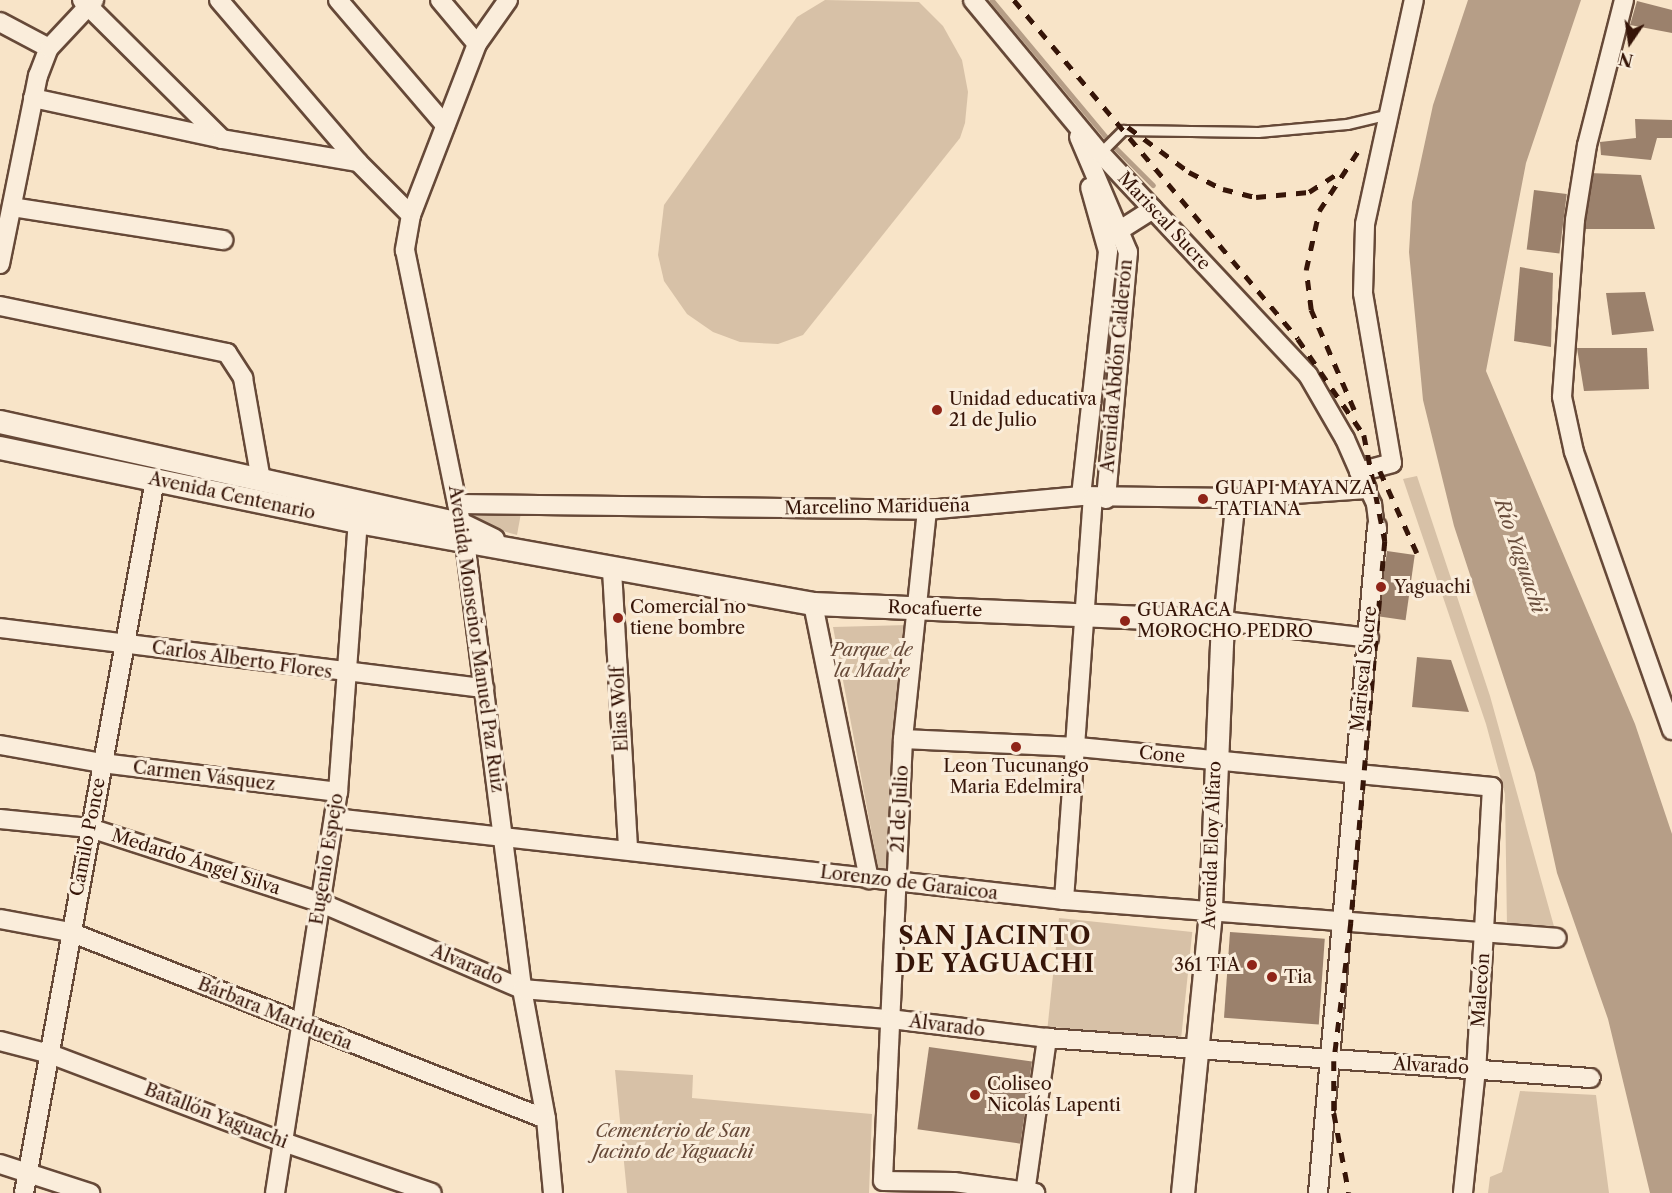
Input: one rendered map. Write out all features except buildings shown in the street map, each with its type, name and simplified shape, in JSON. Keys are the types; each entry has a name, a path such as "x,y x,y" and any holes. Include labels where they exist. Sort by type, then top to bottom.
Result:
{"street":[{"path":"219,0 358,162 411,215"},
{"path":"338,0 445,125"},
{"path":"440,0 477,44"},
{"name":"Avenida Monseñor Manuel Paz Ruiz","path":"508,0 477,44 411,215 405,250 461,523 505,835 522,989 546,1119 553,1193"},
{"name":"Mariscal Sucre","path":"973,0 1072,122 1308,375 1374,504 1377,527 1369,638 1353,774 1318,1193"},
{"path":"1389,114 1414,0"},
{"path":"1624,0 1587,145 1580,188 1562,397 1574,452 1672,730"},
{"path":"0,263 33,98 49,48 88,2 222,139"},
{"path":"1,22 49,48"},
{"path":"33,98 222,139 358,162"},
{"name":"Marcelino Maridueña","path":"461,523 927,510 1093,497 1236,498 1363,481 1392,463 1363,293 1365,224 1389,114"},
{"name":"Avenida Abdón Calderón","path":"1072,122 1112,235 1128,252 1093,497"},
{"path":"12,207 223,240"},
{"path":"1112,235 1153,209"},
{"name":"Avenida Abdón Calderón","path":"1064,900 1078,747 1108,251 1112,235"},
{"path":"0,306 226,353 243,378 261,480"},
{"name":"Avenida Centenario","path":"0,422 461,523"},
{"name":"Avenida Centenario","path":"0,448 358,522 461,523"},
{"name":"Camilo Ponce","path":"24,1193 70,932 155,480"},
{"name":"Avenida Eloy Alfaro","path":"1183,1193 1211,913 1223,621 1236,498"},
{"name":"21 de Julio","path":"927,510 903,739 883,1181 954,1182 1026,1193"},
{"name":"Eugenio Espejo","path":"275,1193 285,1143 319,902 338,792 349,674 358,522"},
{"name":"Rocafuerte","path":"461,523 505,546 612,570 813,604 1223,621 1369,638"},
{"name":"Elias Wolf","path":"612,570 628,848"},
{"path":"813,604 868,879"},
{"name":"Carlos Alberto Flores","path":"0,628 349,674 484,688"},
{"name":"Cone","path":"903,739 1078,747 1492,787"},
{"name":"Carmen Vásquez","path":"0,745 102,763 338,792"},
{"name":"Malecón","path":"1463,1193 1476,1069 1492,787"},
{"name":"Lorenzo de Garaicoa","path":"334,818 628,848 896,883 1064,900 1557,938"},
{"name":"Medardo Ángel Silva","path":"0,819 90,828 319,902"},
{"name":"Alvarado","path":"319,902 522,989 891,1019 1047,1038 1592,1078"},
{"name":"Bárbara Maridueña","path":"0,919 70,932 302,1026 546,1119"},
{"path":"1035,1193 1026,1193 1047,1038"},
{"name":"Batallón Yaguachi","path":"0,1041 50,1054 285,1143 432,1193"},
{"path":"0,1164 90,1193"}],"lane":[{"path":"1100,153 1123,130 1258,132 1347,124 1389,114"}],"green space":[{"path":"825,0 919,2 943,26 962,60 968,92 965,123 960,138 803,335 778,344 740,342 713,332 687,314 664,281 658,255 664,205 797,17"},
{"path":"1417,476 1490,696 1555,930 1507,927 1505,794 1486,724 1403,479"},
{"path":"521,513 517,535 471,522 472,516"},
{"name":"Parque de la Madre","path":"908,625 889,871 879,872 833,627"},
{"path":"1059,918 1192,932 1181,1040 1048,1026"},
{"name":"Cementerio de San Jacinto de Yaguachi","path":"615,1070 693,1075 692,1098 872,1114 869,1193 627,1193"},
{"path":"1520,1091 1596,1095 1609,1193 1488,1193 1490,1177 1502,1172"}],"water":[{"name":"Río Yaguachi","path":"1468,0 1581,0 1526,163 1486,371 1635,724 1672,834 1672,1193 1650,1193 1608,1019 1557,873 1535,773 1454,526 1423,400 1409,252 1412,202 1433,105"}],"waterway":[{"path":"992,0 1112,144 1153,185"}],"railway":[{"path":"1014,0 1298,339 1364,435 1385,541 1351,923 1334,1061 1334,1113 1349,1193"},
{"path":"1128,127 1189,172 1223,189 1256,197 1309,192 1337,174"},
{"path":"1354,410 1311,310 1306,270 1319,211 1362,145"},
{"path":"1380,471 1417,553"}],"place":[{"name":"Unidad educativa 21 de Julio","path":"937,410"},
{"name":"GUAPI MAYANZA TATIANA","path":"1203,499"},
{"name":"Yaguachi","path":"1381,587"},
{"name":"Comercial no tiene bombre","path":"618,618"},
{"name":"GUARACA MOROCHO PEDRO","path":"1125,621"},
{"name":"Leon Tucunango Maria Edelmira","path":"1016,747"},
{"name":"361 TIA","path":"1252,965"},
{"name":"Tia","path":"1272,977"},
{"name":"Coliseo Nicolás Lapenti","path":"975,1095"}],"district":[{"name":"SAN JACINTO DE YAGUACHI","path":"995,950"}]}
